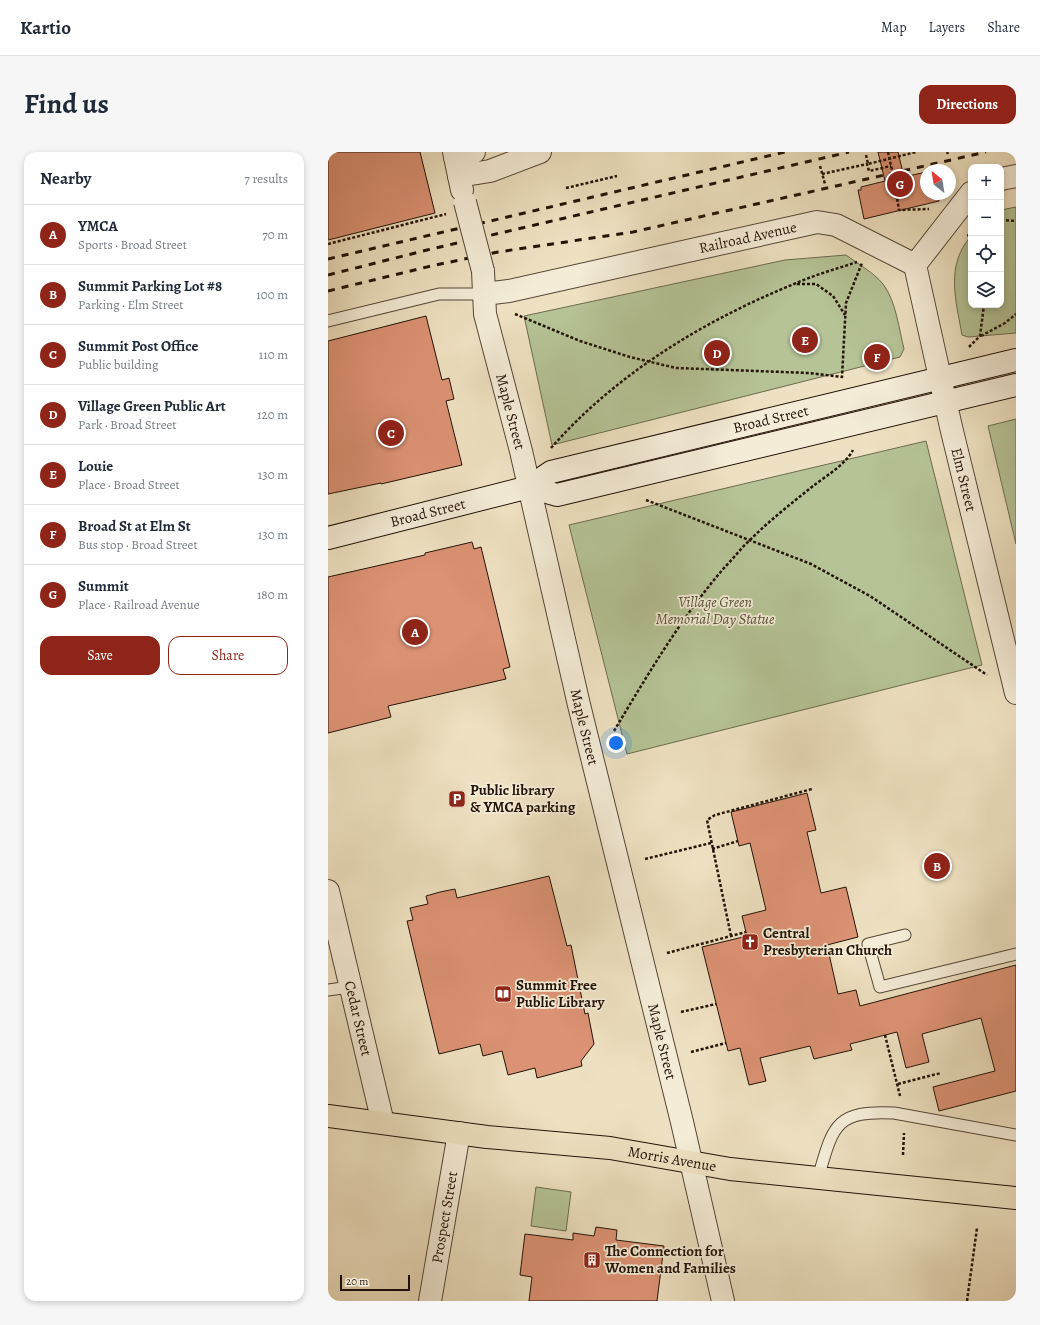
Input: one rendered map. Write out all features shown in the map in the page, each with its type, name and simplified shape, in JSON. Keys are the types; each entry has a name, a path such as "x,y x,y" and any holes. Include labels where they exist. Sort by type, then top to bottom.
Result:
{"main road":[{"name":"Morris Avenue","path":"328,1116 459,1133 610,1148 730,1169 1016,1198"}],"street":[{"path":"461,159 490,171 540,152"},
{"name":"Maple Street","path":"461,159 456,208 483,272 485,314 521,451 579,705 723,1301"},
{"path":"1004,178 1016,176"},
{"path":"915,265 968,197"},
{"name":"Railroad Avenue","path":"484,294 509,291 817,222 836,225 915,265"},
{"name":"Elm Street","path":"915,265 940,378 1016,693"},
{"name":"Broad Street","path":"328,538 529,487 551,472 1016,360"},
{"name":"Broad Street","path":"529,487 557,495 1016,385"},
{"name":"Cedar Street","path":"328,891 331,920 350,987 383,1123"},
{"name":"Prospect Street","path":"430,1301 459,1133"}],"lane":[{"path":"328,321 438,294 484,294"},
{"path":"905,934 868,944 880,987 1016,954"},
{"path":"328,990 350,987"},
{"path":"818,1178 833,1132 842,1123 856,1115 874,1112 894,1113 1016,1135"}],"path":[{"path":"888,152 899,210 934,209"},
{"path":"866,155 868,164 916,152"},
{"path":"822,174 867,164 869,171 891,166"},
{"path":"820,166 824,184"},
{"path":"566,188 617,176"},
{"path":"328,244 456,208"},
{"path":"1004,220 1016,221"},
{"path":"967,232 968,236"},
{"path":"515,314 580,341 648,361 676,368 809,373 842,377 846,304 863,260 794,284 727,316 648,361 595,403 572,424 546,452"},
{"path":"794,284 816,284 833,296 846,316"},
{"path":"980,336 984,308"},
{"path":"966,350 980,336 1005,323 1016,314"},
{"path":"614,731 688,612 750,540 795,500 850,456 853,450"},
{"path":"646,500 811,564 870,596 988,676"},
{"path":"731,936 706,822 710,817 812,789"},
{"path":"712,849 738,841"},
{"path":"645,859 711,843"},
{"path":"667,953 746,932"},
{"path":"681,1012 716,1004"},
{"path":"691,1052 726,1043"},
{"path":"898,1084 941,1073"},
{"path":"967,1301 977,1228"}],"green space":[{"path":"1016,207 1016,333 968,337 962,335 955,296 955,271 958,259 968,240 968,308 1004,308 1004,209"},
{"path":"846,255 875,276 883,284 887,291 894,307 904,349 900,357 552,445 524,316 785,260"},
{"path":"1016,419 1016,544 988,426"},
{"name":"Village Green Memorial Day Statue","path":"926,441 982,665 627,754 569,525"},
{"path":"536,1187 571,1192 566,1231 531,1226"}],"building":[{"path":"328,152 420,152 435,213 328,240"},
{"path":"878,152 898,152 904,177 920,173 920,200 939,201 864,219 858,190 861,190 861,187 885,181"},
{"path":"426,316 442,380 449,378 454,399 446,401 462,465 381,484 328,494 328,341"},
{"path":"472,542 474,549 481,547 510,667 503,669 506,679 388,706 391,717 328,733 328,577 425,555 425,553"},
{"name":"Central Presbyterian Church","path":"807,793 816,830 807,832 821,893 846,887 858,937 827,945 838,994 856,990 860,1006 1016,965 1016,1091 939,1111 933,1087 995,1071 981,1018 922,1034 929,1062 906,1068 897,1032 850,1044 852,1050 814,1059 810,1046 760,1058 766,1081 749,1085 740,1048 728,1051 702,947 747,936 742,916 766,910 750,843 739,846 731,812"},
{"name":"Summit Free Public Library","path":"549,876 567,946 571,945 585,1014 588,1013 594,1044 581,1061 582,1066 537,1078 535,1068 508,1075 502,1051 483,1056 480,1044 439,1054 407,921 413,920 410,908 428,904 426,896 440,892 455,889 457,898"},
{"name":"The Connection for Women and Families","path":"596,1227 617,1230 616,1240 664,1246 657,1301 529,1301 532,1277 520,1275 525,1234 573,1240 573,1233 594,1236"}],"railway":[{"path":"328,259 785,152"},
{"path":"328,275 427,250 849,152"},
{"path":"328,291 431,266 498,252 633,232 986,152"}],"place":[{"name":"Summit","path":"900,184"},
{"name":"Louie","path":"805,340"},
{"name":"Village Green Public Art","path":"717,353"},
{"name":"Broad St at Elm St","path":"877,357"},
{"name":"Summit Post Office","path":"391,433"},
{"name":"YMCA","path":"415,632"},
{"name":"Public library & YMCA parking","path":"457,799"},
{"name":"Summit Parking Lot #8","path":"937,866"},
{"name":"Central Presbyterian Church","path":"750,942"},
{"name":"Summit Free Public Library","path":"503,994"},
{"name":"The Connection for Women and Families","path":"592,1260"}]}
